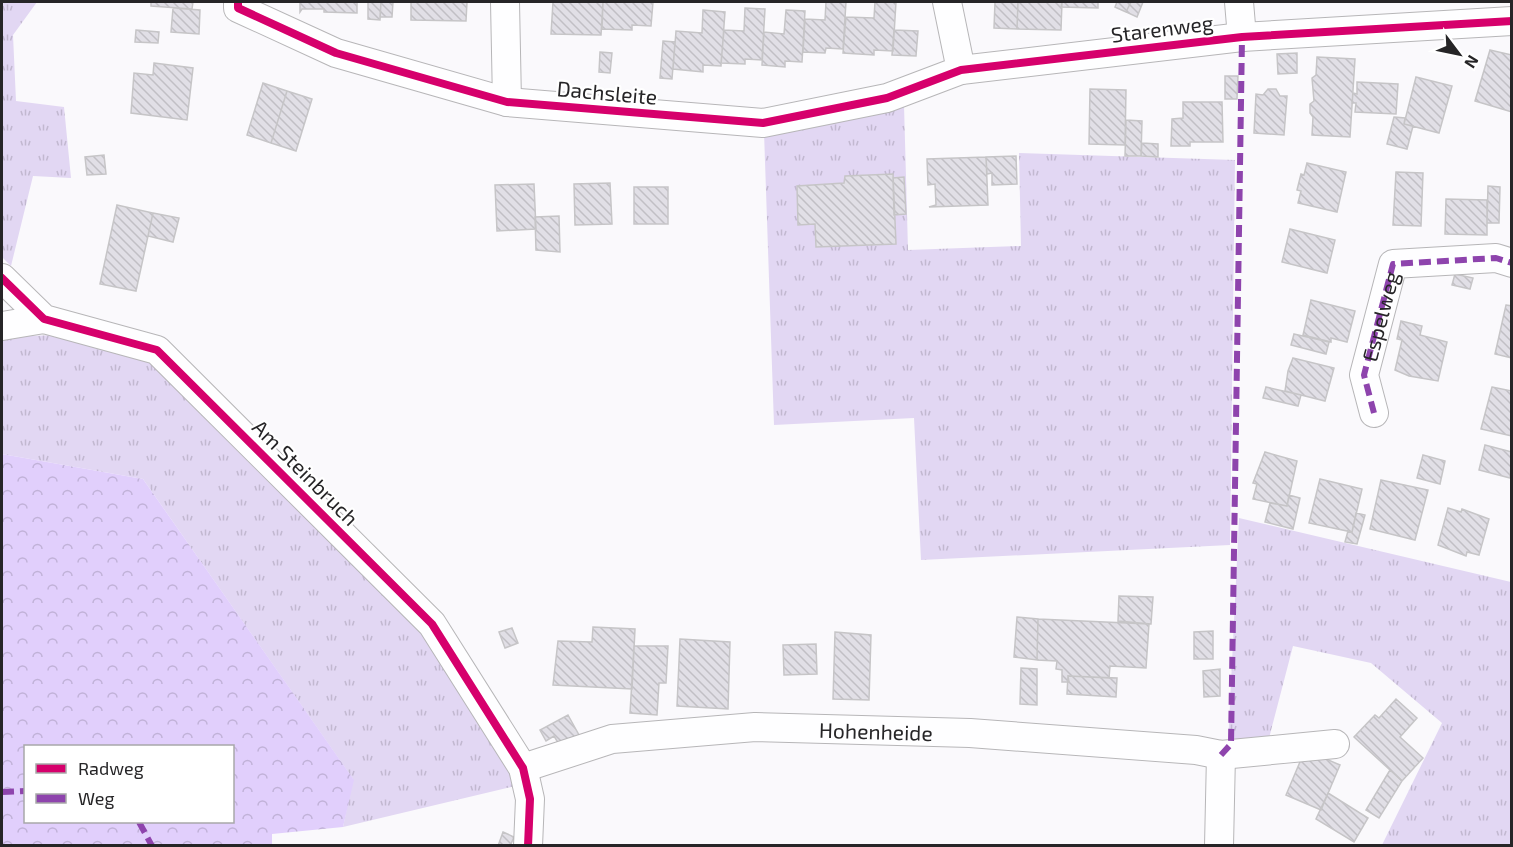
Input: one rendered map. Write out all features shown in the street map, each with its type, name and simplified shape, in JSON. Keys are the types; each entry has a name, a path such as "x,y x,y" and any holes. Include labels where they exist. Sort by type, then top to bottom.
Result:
{"street":[{"path":"505,2 507,102"},
{"path":"948,2 961,69"},
{"name":"Starenweg","path":"1239,2 1242,37"},
{"name":"Dachsleite","path":"247,10 336,53 507,102 763,123 887,98 961,69"},
{"name":"Starenweg","path":"961,69 1242,37 1512,21"},
{"name":"Espelweg","path":"1374,413 1364,375 1393,264 1496,258 1512,263"},
{"name":"Am Steinbruch","path":"2,278 44,319 158,350 432,624 523,768"},
{"path":"2,326 44,319"},
{"name":"Hohenheide","path":"523,768 612,739 755,727 970,733 1196,750 1221,755 1335,744"},
{"path":"1219,846 1221,755"},
{"path":"523,768 530,799 528,846"}],"green space":[{"path":"2,2 37,2 13,35 16,101 64,107 71,178 33,176 11,266 2,257"},
{"path":"904,105 908,250 1021,246 1019,153 1235,160 1230,545 921,560 914,418 774,425 764,132"},
{"path":"56,335 146,360 290,489 427,625 524,784 343,827 353,779 143,479 2,454 2,337"},
{"path":"2,454 143,479 354,780 343,827 272,834 272,845 2,845"},
{"path":"1239,518 1511,582 1511,845 1382,845 1442,723 1371,663 1293,646 1268,742 1228,745"}],"building":[{"path":"151,2 193,2 192,9 151,6"},
{"path":"300,2 357,2 357,13 324,12 324,9 302,9 300,12"},
{"path":"368,2 381,2 380,20 368,19"},
{"path":"381,2 393,2 392,17 380,17"},
{"path":"411,2 467,2 466,21 411,20"},
{"path":"553,2 603,2 601,35 551,34"},
{"path":"603,2 653,2 651,26 632,25 632,30 602,29"},
{"path":"826,2 846,2 843,49 826,48 825,53 803,52 805,19 825,20"},
{"path":"875,2 896,2 893,51 874,50 874,55 843,53 846,17 874,18"},
{"path":"995,2 1018,2 1017,29 994,28"},
{"path":"1018,2 1062,2 1061,30 1017,29"},
{"path":"1062,2 1098,2 1098,8 1061,7"},
{"path":"1117,2 1131,2 1126,12 1115,7"},
{"path":"1131,2 1143,2 1137,17 1126,12"},
{"path":"173,8 200,10 199,34 171,32"},
{"path":"745,8 765,9 762,60 745,59 745,64 721,63 724,30 744,31"},
{"path":"703,10 725,12 721,66 703,65 703,72 673,69 676,31 702,33"},
{"path":"786,10 805,11 802,62 785,61 785,67 762,65 764,32 784,34"},
{"path":"136,30 159,32 158,43 135,42"},
{"path":"894,30 918,31 916,56 892,55"},
{"path":"663,41 675,42 672,79 660,78"},
{"path":"1490,50 1512,55 1512,112 1475,101"},
{"path":"600,52 612,53 610,73 599,72"},
{"path":"1297,53 1297,73 1278,74 1277,54"},
{"path":"1317,57 1355,59 1350,137 1312,135 1313,117 1310,113 1310,104 1314,101 1312,78 1316,75"},
{"path":"154,63 193,68 187,120 131,113 134,73 153,75"},
{"path":"1225,76 1238,76 1237,99 1225,99"},
{"path":"1416,77 1452,86 1439,133 1404,124"},
{"path":"1357,82 1398,84 1396,114 1355,112 1356,103 1352,103 1353,93 1357,94"},
{"path":"263,83 287,91 271,143 247,135"},
{"path":"1090,89 1126,90 1125,145 1089,144"},
{"path":"1268,89 1276,89 1280,96 1287,96 1284,135 1254,133 1256,94 1263,95"},
{"path":"287,91 312,99 296,151 271,143"},
{"path":"1183,102 1222,102 1223,142 1190,142 1190,146 1171,146 1172,119 1183,118"},
{"path":"1394,117 1405,118 1404,124 1413,126 1407,149 1387,144"},
{"path":"1126,120 1142,121 1141,156 1125,156"},
{"path":"1142,143 1158,144 1158,157 1141,156"},
{"path":"104,155 106,174 87,175 85,157"},
{"path":"1016,156 1017,184 992,185 992,173 987,174 986,157"},
{"path":"986,157 988,205 929,207 936,205 935,184 928,185 927,159"},
{"path":"1307,163 1346,172 1337,212 1298,203 1301,191 1297,190 1301,174 1304,175"},
{"path":"1396,172 1423,173 1421,226 1393,225"},
{"path":"893,174 896,244 816,247 815,224 798,225 797,186 844,183 845,176"},
{"path":"904,177 906,214 894,215 893,178"},
{"path":"610,183 612,224 575,225 574,184"},
{"path":"534,184 536,229 497,231 495,185"},
{"path":"1488,186 1500,187 1499,223 1487,223"},
{"path":"634,187 668,187 668,224 634,224"},
{"path":"1446,199 1487,200 1487,235 1445,234"},
{"path":"117,205 153,213 136,291 100,284"},
{"path":"153,213 179,218 173,242 148,236"},
{"path":"559,216 560,252 536,250 535,217"},
{"path":"1290,229 1335,240 1327,273 1282,262"},
{"path":"1455,274 1473,278 1470,289 1452,285"},
{"path":"1311,300 1355,311 1347,342 1331,338 1331,342 1303,335"},
{"path":"1506,305 1512,306 1512,358 1495,354"},
{"path":"1401,321 1422,326 1420,335 1447,342 1438,381 1409,376 1395,370 1402,340 1397,339"},
{"path":"1294,334 1329,342 1326,354 1291,345"},
{"path":"1293,358 1334,368 1325,401 1285,391"},
{"path":"1266,387 1301,395 1298,406 1263,398"},
{"path":"1492,387 1512,391 1512,436 1481,429"},
{"path":"1485,445 1512,452 1510,478 1479,470"},
{"path":"1265,452 1297,461 1287,506 1253,499 1257,484 1253,483"},
{"path":"1423,455 1445,461 1440,484 1417,478"},
{"path":"1320,479 1362,489 1352,532 1309,523"},
{"path":"1381,480 1428,490 1415,540 1370,529"},
{"path":"1289,495 1300,498 1293,529 1265,522 1270,503 1287,506"},
{"path":"1448,508 1461,512 1462,509 1489,519 1479,555 1467,552 1466,556 1438,545"},
{"path":"1356,513 1365,515 1357,544 1345,542 1348,531 1352,532"},
{"path":"1119,596 1153,597 1151,624 1118,621"},
{"path":"1017,617 1038,619 1037,660 1014,657"},
{"path":"1038,619 1149,624 1146,668 1110,666 1109,678 1068,676 1069,682 1062,682 1062,670 1056,669 1057,661 1037,660"},
{"path":"593,627 635,629 632,689 553,685 558,641 592,642"},
{"path":"512,628 518,643 505,648 499,632"},
{"path":"1213,631 1213,659 1194,659 1194,632"},
{"path":"835,632 871,635 869,700 833,699"},
{"path":"680,639 730,642 728,709 677,706"},
{"path":"816,644 817,674 784,675 783,645"},
{"path":"634,646 668,646 666,683 659,683 657,715 630,713"},
{"path":"1021,668 1037,669 1037,705 1020,704"},
{"path":"1220,669 1220,696 1204,697 1203,671"},
{"path":"1068,676 1117,678 1116,697 1067,694"},
{"path":"1396,699 1417,718 1400,737 1423,758 1402,781 1354,737 1375,715 1379,718"},
{"path":"568,715 579,735 560,746 554,736 546,741 540,730"},
{"path":"1305,750 1340,765 1321,810 1286,795"},
{"path":"1390,770 1402,781 1379,818 1366,810"},
{"path":"1328,793 1368,818 1354,842 1316,819"},
{"path":"503,832 514,837 510,846 498,846"}],"marked path":[{"path":"1221,755 1231,744 1242,37"},
{"path":"1374,413 1364,375 1393,264 1496,258 1512,263"},
{"path":"2,792 24,791"},
{"path":"140,823 152,846"}],"cycle path":[{"path":"238,2 238,8 336,53 507,102 763,123 887,98 961,70 1242,37 1512,21"},
{"path":"2,278 44,319 157,350 432,624 523,768 530,799 528,846"}]}
